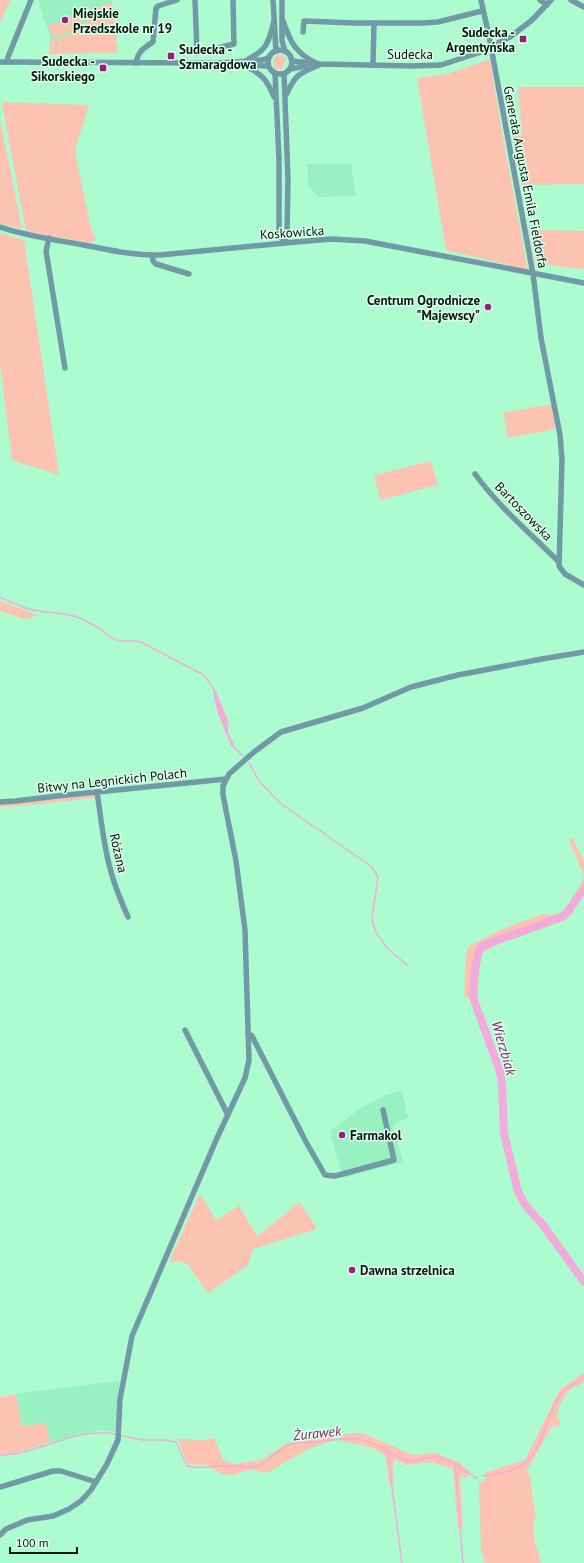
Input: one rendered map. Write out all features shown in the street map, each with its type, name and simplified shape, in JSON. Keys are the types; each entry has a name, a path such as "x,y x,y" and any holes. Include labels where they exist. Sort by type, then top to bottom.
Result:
{"street":[{"path":"7,62 31,0"},
{"path":"136,63 137,55 153,42 156,8 161,2 177,0"},
{"path":"195,0 197,53 234,44 232,0"},
{"path":"244,64 268,58 276,50 273,0"},
{"path":"282,0 282,41 285,51"},
{"name":"Generała Augusta Emila Fieldorfa","path":"481,0 533,274 545,358 560,435 562,460 559,562"},
{"path":"540,0 547,5"},
{"name":"Sudecka","path":"292,61 320,64 441,65 490,47 519,31 551,0"},
{"path":"573,0 584,7"},
{"path":"303,32 304,21 374,23 438,22 482,11"},
{"path":"244,64 264,50 269,40 274,21"},
{"path":"283,21 293,45 302,54 320,64"},
{"path":"373,65 374,23"},
{"path":"275,74 284,74 290,69 292,61 290,55 285,51 276,50"},
{"path":"268,58 268,66 275,74 280,159 279,233 284,243"},
{"path":"0,62 219,63 268,66"},
{"path":"244,64 259,73 266,80 276,101"},
{"path":"285,96 298,74 320,64"},
{"name":"Sudecka","path":"290,69 320,64"},
{"path":"284,74 288,179 287,233 284,243"},
{"name":"Koskowicka","path":"0,227 132,254 152,255 296,242 332,240 365,241 584,283"},
{"path":"269,244 279,233"},
{"path":"287,233 296,242"},
{"path":"49,238 46,251 65,368"},
{"path":"152,255 153,261 156,264 189,274"},
{"name":"Bartoszowska","path":"475,474 508,513 559,562 560,570 584,585"},
{"path":"0,1535 6,1529 27,1520 53,1516 69,1509 81,1501 96,1482 107,1464 118,1440 120,1399 132,1336 247,1071 249,1060 245,930 236,861 224,804 223,786 226,779 237,766 254,752 274,737 291,728 363,708 411,687 434,681 584,652"},
{"name":"Bitwy na Legnickich Polach","path":"0,802 226,779"},
{"name":"Różana","path":"97,792 104,844 109,867 116,889 128,917"},
{"path":"185,1030 228,1115"},
{"path":"248,1033 252,1036 306,1142 325,1175 335,1176 394,1160 383,1110"},
{"path":"0,1487 53,1471 61,1471 96,1482"}],"shaded area":[{"path":"0,0 10,0 0,24"},
{"name":"Miejskie Przedszkole nr 19","path":"38,0 112,0 112,2 83,13 89,27 50,42 50,37"},
{"path":"112,2 118,53 49,54 50,42 89,27 83,13"},
{"path":"80,14 84,27 53,38 48,25"},
{"path":"278,54 283,55 286,59 281,70 275,69 273,65 274,59"},
{"path":"490,59 502,133 528,270 446,250 417,78 447,74"},
{"path":"518,87 584,87 584,184 521,185 513,135 522,136"},
{"path":"3,102 89,105 75,152 90,224 96,240 88,243 26,231 2,104"},
{"path":"0,119 22,228 21,229 0,223"},
{"path":"307,164 351,164 356,196 318,197 308,185"},
{"path":"529,230 584,231 584,269 536,264"},
{"path":"0,233 24,240 59,475 12,460 0,364"},
{"path":"551,404 555,429 508,438 503,413"},
{"path":"431,461 438,485 380,500 374,475"},
{"path":"0,601 37,616 25,619 0,611"},
{"path":"214,690 216,691 228,721 228,732 234,747 231,746 218,713 213,693"},
{"path":"95,795 95,798 0,807 0,804"},
{"path":"573,838 584,861 584,876 569,840"},
{"path":"584,878 584,896 579,901 569,903"},
{"path":"563,910 575,911 561,922 498,944 479,954 473,978 472,1000 464,996 466,953 470,946 512,925 543,914 555,915"},
{"path":"402,1091 408,1118 396,1122 393,1128 403,1162 343,1178 330,1131 358,1110 385,1095"},
{"path":"200,1193 216,1220 239,1206 257,1236 300,1202 317,1229 253,1249 248,1265 208,1293 195,1276 190,1266 179,1261 169,1262"},
{"path":"584,1373 584,1382 568,1391 560,1405 557,1415 561,1425 552,1427 527,1469 531,1480 532,1498 536,1514 533,1526 535,1543 541,1563 485,1563 481,1551 479,1484 486,1479 485,1473 525,1460 560,1389"},
{"path":"117,1381 119,1382 116,1432 100,1430 50,1442 46,1423 22,1426 16,1394"},
{"path":"16,1394 22,1426 46,1423 50,1442 18,1452 0,1454 0,1397"},
{"path":"363,1433 413,1455 437,1453 460,1463 470,1472 467,1478 460,1475 463,1528 458,1529 453,1469 431,1462 407,1465 395,1459 393,1467 394,1484 389,1484 387,1464 383,1454 370,1447 342,1441 339,1435"},
{"path":"332,1436 334,1441 308,1449 269,1472 265,1473 251,1470 228,1475 222,1474 206,1465 187,1463 178,1439 206,1440 214,1438 223,1460 236,1464 264,1459 287,1443"}],"waterway":[{"path":"0,598 30,609 66,614 80,618 99,628 111,638 120,641 141,642 200,673 208,680 214,690"},
{"path":"234,747 243,756"},
{"path":"249,763 260,782 280,803 372,867 378,877 372,918 375,931 387,948 407,965"},
{"name":"Wierzbiak","path":"584,889 564,916 482,946 476,964 474,980 474,1000 500,1072 502,1084 504,1133 518,1192 526,1206 543,1225 584,1282"},
{"name":"Żurawek","path":"483,1476 515,1469 524,1464 531,1457 541,1440 552,1411 561,1394 584,1377"},
{"name":"Żurawek","path":"0,1455 29,1451 86,1434 115,1434"},
{"name":"Żurawek","path":"122,1436 143,1440 164,1440 176,1442 187,1466 193,1467 255,1467 262,1464 291,1444 354,1438 368,1441 409,1461 435,1457 446,1459 477,1478"},
{"path":"387,1450 402,1563"},
{"path":"455,1465 463,1563"}],"place":[{"name":"Miejskie Przedszkole nr 19","path":"65,20"},
{"name":"Sudecka - Argentyńska","path":"523,39"},
{"name":"Sudecka - Szmaragdowa","path":"171,56"},
{"name":"Sudecka - Sikorskiego","path":"103,68"},
{"name":"Centrum Ogrodnicze \"Majewscy\"","path":"488,307"},
{"name":"Farmakol","path":"342,1135"},
{"name":"Dawna strzelnica","path":"352,1270"}]}
